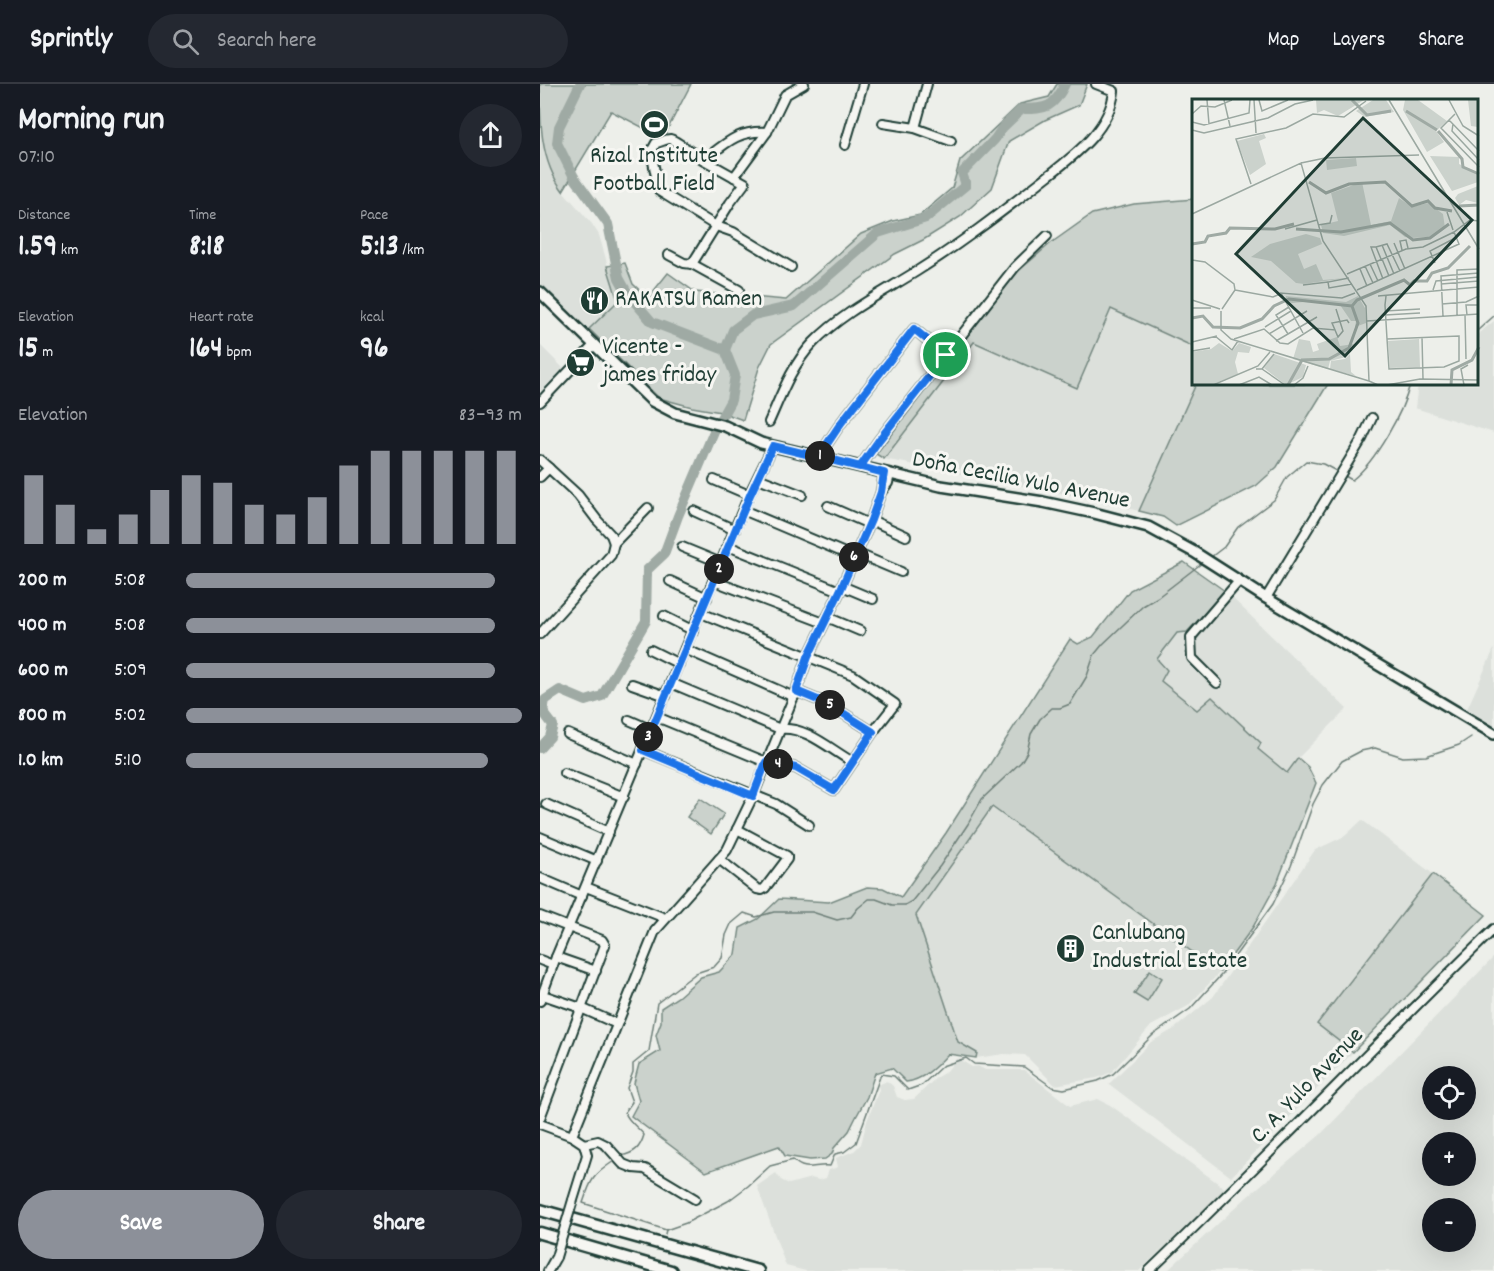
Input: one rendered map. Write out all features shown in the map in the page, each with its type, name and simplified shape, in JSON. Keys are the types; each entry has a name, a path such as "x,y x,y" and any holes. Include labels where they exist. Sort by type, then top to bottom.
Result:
{"highway":[{"path":"540,1210 758,1271"},
{"path":"540,1233 671,1271"}],"main road":[{"name":"Doña Cecilia Yulo Avenue","path":"540,292 648,398 675,413 725,426 761,443 860,467 941,486 1094,513 1149,527 1494,734"}],"street":[{"path":"734,177 767,132 785,95 804,84"},
{"path":"845,144 863,84"},
{"path":"915,128 927,84"},
{"path":"769,422 788,378 812,344 830,328 868,300 919,270 981,228 1068,160 1102,127 1113,99 1114,87 1096,84"},
{"path":"884,123 915,128 951,141"},
{"path":"704,160 726,141 750,131 767,132"},
{"path":"692,264 716,226 745,183 689,152 678,142 669,139 656,143 651,152 659,191 716,226 733,232 791,267"},
{"path":"860,467 1015,267 1047,236"},
{"path":"669,255 684,263 692,264 739,290"},
{"path":"819,456 841,423 914,329 946,355"},
{"path":"540,402 594,345"},
{"path":"1266,598 1362,439 1372,418"},
{"path":"617,1024 581,1008 541,998 743,510 773,446"},
{"path":"540,460 578,495 611,535 614,543"},
{"path":"540,477 549,468"},
{"path":"572,1136 655,931 727,850 753,796 808,657 841,589 881,492 888,483 887,473"},
{"path":"758,478 802,495"},
{"path":"714,480 750,495"},
{"path":"828,506 906,536"},
{"path":"540,634 611,555 614,543 648,508"},
{"path":"743,510 901,572"},
{"path":"694,511 735,530"},
{"path":"728,546 873,599"},
{"path":"682,547 721,563"},
{"path":"670,581 707,598"},
{"path":"714,581 860,631"},
{"path":"1217,683 1192,658 1191,637 1239,581"},
{"path":"657,717 766,762 796,768 834,790 873,732 896,704 853,675 701,613"},
{"path":"664,616 694,631"},
{"path":"685,649 795,694 830,705 873,732"},
{"path":"651,650 679,664"},
{"path":"671,683 780,729 790,728 818,740 853,762"},
{"path":"632,684 666,696"},
{"path":"629,720 652,730"},
{"path":"568,734 637,764"},
{"path":"643,750 776,804 809,825"},
{"path":"564,773 624,797"},
{"path":"546,804 609,832"},
{"path":"719,859 757,889 762,890 787,859 786,856 736,829"},
{"path":"540,837 597,861"},
{"path":"540,878 582,896"},
{"path":"586,887 665,918"},
{"path":"540,916 604,942 605,945 540,1118"},
{"name":"C. A. Yulo Avenue","path":"1149,1271 1236,1188 1380,1040 1494,929"},
{"path":"540,960 555,961 596,971"},
{"path":"540,1124 572,1136 584,1144 587,1155 556,1257 548,1271"},
{"path":"584,1144 598,1141 606,1145 623,1164 645,1169 695,1199"}],"shaded area":[{"path":"540,84 691,84 663,138 611,111 563,191 555,179 546,154 541,126"},
{"path":"1057,84 1087,84 1079,105 1045,120 1009,141 992,188 960,217 895,254 771,344 759,368 743,420 721,412 659,398 589,329 618,301 607,266 625,263 633,284 648,298 668,273 695,292 786,300 861,234 893,221 920,215 952,188 960,161 1020,104 1049,97"},
{"path":"540,128 555,179 599,235 618,301 587,330 540,286"},
{"path":"1192,199 1192,346 1111,309 1077,388 974,342 884,459 876,454 1015,274 1051,243 1092,214 1134,204"},
{"path":"1111,309 1192,346 1192,386 1195,386 1139,511 1091,499 884,459 974,342 1077,388"},
{"path":"1494,321 1494,433 1415,408 1418,386 1479,386 1479,333"},
{"path":"540,345 563,368 540,392"},
{"path":"1195,386 1327,386 1277,467 1256,486 1176,526 1163,517 1139,511"},
{"path":"1184,562 1225,591 1187,632 1177,633 1157,659 1167,670 1161,681 1197,710 1212,697 1261,743 1258,749 1287,773 1298,758 1308,767 1316,783 1277,883 1253,927 1220,972 992,807 916,915 958,1042 977,1053 976,1058 948,1054 924,1076 906,1082 892,1068 875,1073 867,1097 849,1131 834,1148 832,1154 825,1159 810,1160 785,1156 779,1146 706,1172 631,1116 639,1101 634,1083 639,1064 660,1051 656,1035 661,1022 661,1008 701,977 719,972 736,954 740,928 758,919 779,899 829,902 867,887 883,888 901,897 946,833 1070,639 1078,644 1093,637 1130,590"},
{"path":"1225,591 1347,709 1298,758 1288,773 1258,748 1261,743 1212,697 1197,711 1161,681 1167,670 1157,659 1177,633 1187,632"},
{"path":"1494,649 1494,725 1467,709"},
{"path":"700,798 724,814 711,834 687,817"},
{"path":"992,807 1220,972 1188,1006 1151,1026 1112,1072 1097,1078 1055,1085 1025,1055 1004,1054 976,1058 976,1053 958,1042 916,914"},
{"path":"1362,820 1433,874 1318,1023 1353,1052 1231,1177 1109,1084 1151,1042 1174,1029 1213,997 1315,850 1345,836"},
{"path":"1433,874 1486,915 1353,1052 1317,1024"},
{"path":"1494,957 1494,1271 1167,1271 1247,1197 1320,1135"},
{"path":"1150,970 1162,978 1147,1002 1134,994"},
{"path":"957,1058 972,1067 978,1066 985,1070 1024,1070 1070,1106 1098,1099 1110,1105 1226,1189 1139,1271 806,1271 786,1266 757,1186 776,1173 781,1180 789,1184 811,1178 819,1180 826,1178 829,1170 838,1167 836,1158 854,1151 861,1144 879,1090 878,1085 887,1081 893,1086 897,1097 905,1100 914,1099 937,1077 947,1071"}],"waterway":[{"path":"540,748 550,737 553,725 543,712 545,700 560,690 586,701 602,696 646,621 647,570 664,554 715,429 731,400 735,375 725,350 652,322 628,294 619,278 608,224 574,177 557,143 559,127 580,84"},
{"path":"725,350 733,330 753,315 794,306 878,233 926,218 966,185 962,173 995,139 1003,127 1022,109 1048,106 1057,98 1065,84"},
{"path":"1479,329 1494,316"},
{"path":"1345,476 1352,480 1379,449 1401,409 1409,386"},
{"path":"1211,557 1224,547 1238,527 1274,500 1287,477 1306,461 1323,464 1338,472"},
{"path":"621,1156 636,1150 644,1135 626,1116 625,1112 632,1102 627,1088 633,1072 633,1064 649,1051 657,1003 696,973 714,967 722,958 726,935 731,924 744,913 756,917 774,912 812,912 837,920 851,917 869,899 892,905 905,905 912,901 940,866 982,799 1021,762 1027,752 1031,734 1040,719 1052,708 1070,704 1087,676 1094,655 1103,644 1143,606 1202,563"},
{"path":"666,1230 686,1223 728,1201 770,1166 793,1160 806,1167 830,1166 835,1154 844,1152 856,1143 881,1074 894,1076 908,1090 922,1085 942,1066 966,1058 974,1064 1024,1067 1052,1087 1064,1089 1098,1081 1113,1074 1153,1035 1190,1009 1222,974 1273,904 1291,866 1313,804 1323,785 1342,761 1361,751 1375,748 1403,757 1426,756 1459,745 1471,737"},
{"path":"614,1161 594,1178 583,1203 666,1230 665,1234"}],"place":[{"name":"Rizal Institute Football Field","path":"654,124"},
{"name":"RAKATSU Ramen","path":"594,300"},
{"name":"Vicente - james friday","path":"581,362"},
{"name":"Canlubang Industrial Estate","path":"1071,948"}],"route":[{"path":"946,355 860,467 773,446 750,495 643,750 753,796 766,762 796,768 834,790 873,732 830,705 796,691 808,657 871,520 881,492 884,473 860,467 819,456 878,372 914,329 946,355"}]}
